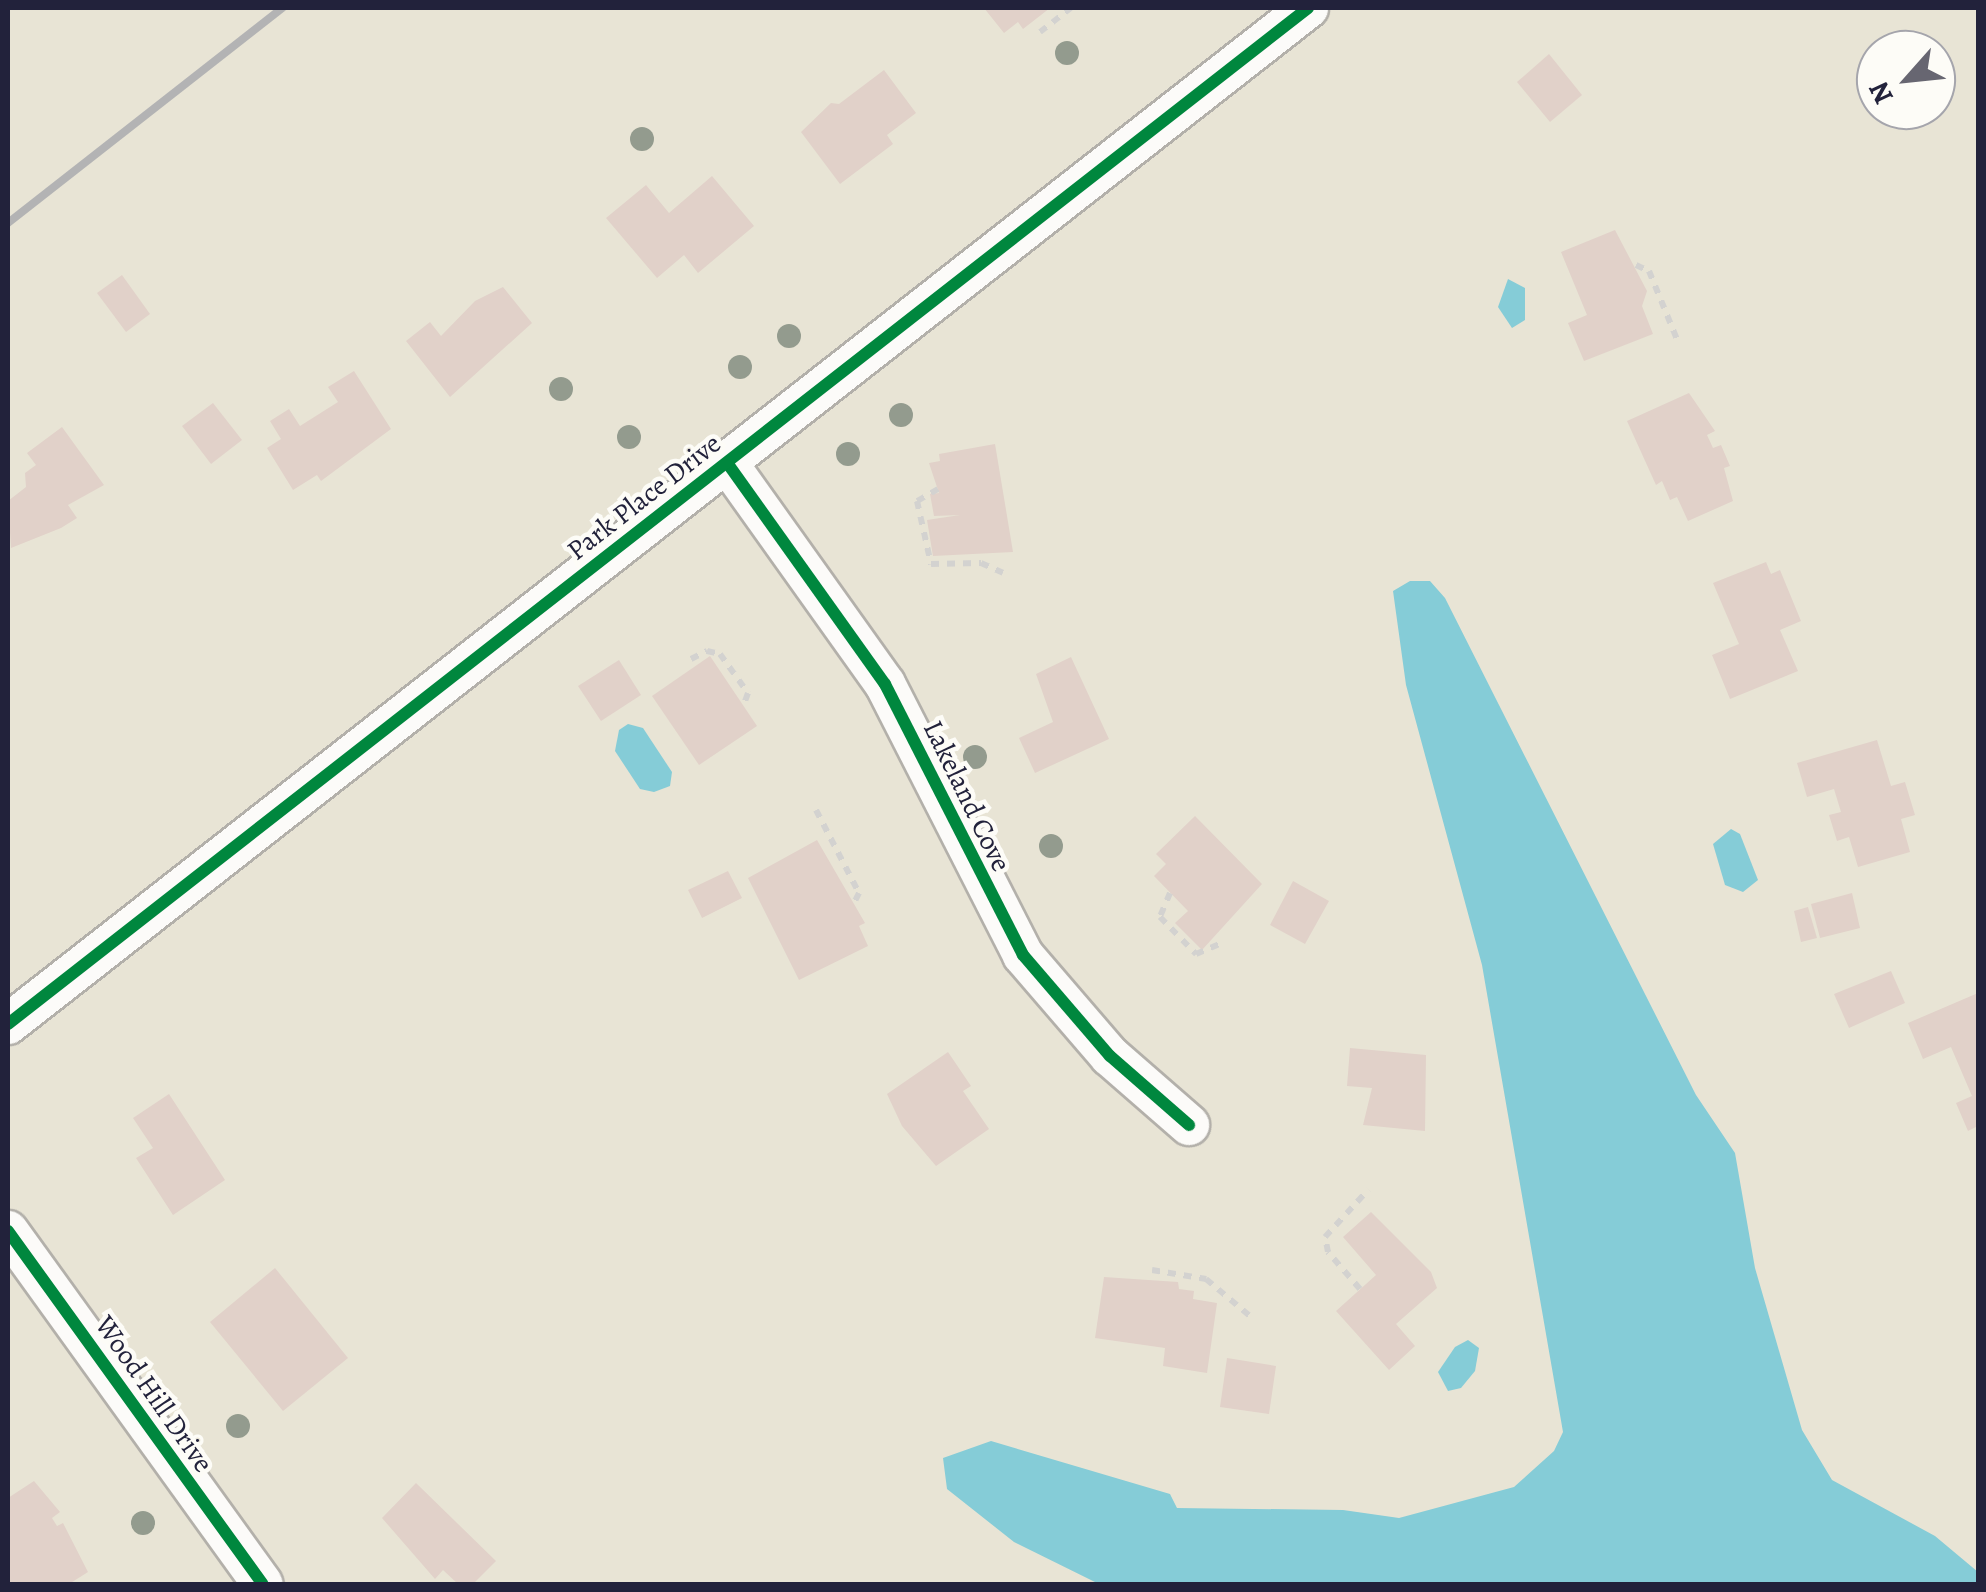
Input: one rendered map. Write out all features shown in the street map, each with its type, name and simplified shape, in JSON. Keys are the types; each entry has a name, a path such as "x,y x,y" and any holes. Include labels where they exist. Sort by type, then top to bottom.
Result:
{"street":[{"name":"Park Place Drive","path":"8,1024 1308,8"},
{"name":"Lakeland Cove","path":"728,464 885,684 1023,955 1110,1056 1189,1125"},
{"name":"Wood Hill Drive","path":"8,1231 263,1584"}],"path":[{"path":"1040,32 1072,8"},
{"path":"1636,265 1649,271 1680,344"},
{"path":"938,488 917,501 931,564 981,563 1003,574"},
{"path":"691,659 707,650 720,654 748,693 744,704"},
{"path":"816,810 859,893 854,903"},
{"path":"1170,893 1160,917 1196,954 1224,942"},
{"path":"1360,1289 1328,1252 1325,1237 1368,1190"},
{"path":"1152,1270 1206,1278 1250,1316"}],"water":[{"path":"1508,279 1525,288 1525,320 1512,328 1498,307"},
{"path":"1410,581 1430,581 1445,598 1696,1095 1735,1153 1755,1268 1802,1430 1832,1480 1935,1536 1978,1572 1978,1584 1099,1584 1014,1542 947,1489 943,1458 991,1441 1170,1494 1177,1508 1343,1510 1399,1518 1514,1487 1554,1451 1563,1432 1482,965 1406,685 1393,591"},
{"path":"628,724 643,728 672,772 670,786 654,792 640,789 615,751 619,730"},
{"path":"1731,829 1740,834 1758,880 1743,892 1725,885 1713,844"},
{"path":"1468,1340 1479,1348 1475,1371 1461,1388 1448,1391 1438,1372 1455,1347"}],"building":[{"path":"984,8 1050,8 1023,29 1018,22 1004,33"},
{"path":"1549,54 1582,95 1550,122 1517,82"},
{"path":"884,70 916,113 887,135 893,144 840,184 801,132 831,103 839,104"},
{"path":"712,176 754,226 698,273 684,255 657,278 606,218 646,185 669,213"},
{"path":"1615,230 1647,291 1642,306 1653,334 1584,361 1568,323 1587,315 1561,252"},
{"path":"122,275 150,314 126,332 97,293"},
{"path":"503,287 532,323 450,397 406,341 430,322 441,336 475,301"},
{"path":"354,371 391,429 321,481 317,475 293,490 267,448 281,439 270,421 289,409 300,426 338,402 328,387"},
{"path":"1689,393 1715,431 1707,435 1713,448 1721,445 1730,466 1724,468 1733,501 1688,521 1677,497 1670,500 1662,481 1656,485 1627,421"},
{"path":"213,403 242,440 211,464 182,426"},
{"path":"62,427 104,485 68,505 77,518 11,548 8,501 26,487 25,473 36,465 27,453"},
{"path":"995,444 1013,552 933,556 927,520 960,515 934,516 930,494 939,493 929,463 940,461 939,454"},
{"path":"1766,562 1771,574 1780,570 1801,621 1780,630 1798,671 1730,699 1712,655 1739,644 1713,583"},
{"path":"710,656 757,726 699,765 652,696"},
{"path":"1071,657 1109,739 1035,773 1019,738 1053,722 1036,674"},
{"path":"619,660 641,695 601,721 578,686"},
{"path":"1877,740 1891,786 1905,782 1915,815 1901,819 1910,852 1858,867 1849,837 1837,841 1829,815 1841,812 1834,789 1807,797 1797,763"},
{"path":"1195,816 1262,884 1202,950 1175,923 1188,911 1154,876 1166,864 1156,854"},
{"path":"817,840 865,923 859,926 868,946 799,980 748,878"},
{"path":"728,871 742,898 702,918 688,890"},
{"path":"1293,881 1329,901 1305,944 1270,925"},
{"path":"1852,893 1860,928 1820,938 1811,904"},
{"path":"1808,907 1817,938 1801,942 1794,911"},
{"path":"1891,971 1905,1003 1849,1028 1834,994"},
{"path":"1978,993 1978,1126 1968,1131 1956,1103 1972,1096 1951,1047 1923,1059 1908,1023"},
{"path":"1350,1048 1426,1055 1425,1131 1363,1125 1372,1088 1347,1086"},
{"path":"948,1052 971,1086 963,1091 989,1129 936,1166 902,1126 887,1094"},
{"path":"169,1094 225,1180 173,1215 136,1158 153,1148 133,1118"},
{"path":"1371,1212 1431,1272 1437,1288 1396,1324 1415,1346 1389,1370 1336,1311 1376,1275 1343,1237"},
{"path":"275,1268 348,1358 283,1411 210,1322"},
{"path":"1104,1277 1178,1282 1179,1289 1194,1291 1193,1299 1217,1303 1207,1373 1163,1366 1165,1348 1095,1338"},
{"path":"1227,1358 1276,1366 1269,1414 1220,1407"},
{"path":"34,1481 60,1512 52,1518 57,1526 63,1523 88,1572 69,1584 8,1584 8,1498"},
{"path":"416,1483 496,1561 473,1584 458,1584 443,1570 435,1579 382,1518"}],"railway":[{"path":"8,223 282,8"}],"cycle path":[{"path":"8,1024 1308,8"},
{"path":"728,464 885,684 1023,955 1110,1056 1189,1125"},
{"path":"8,1231 263,1584"}]}
